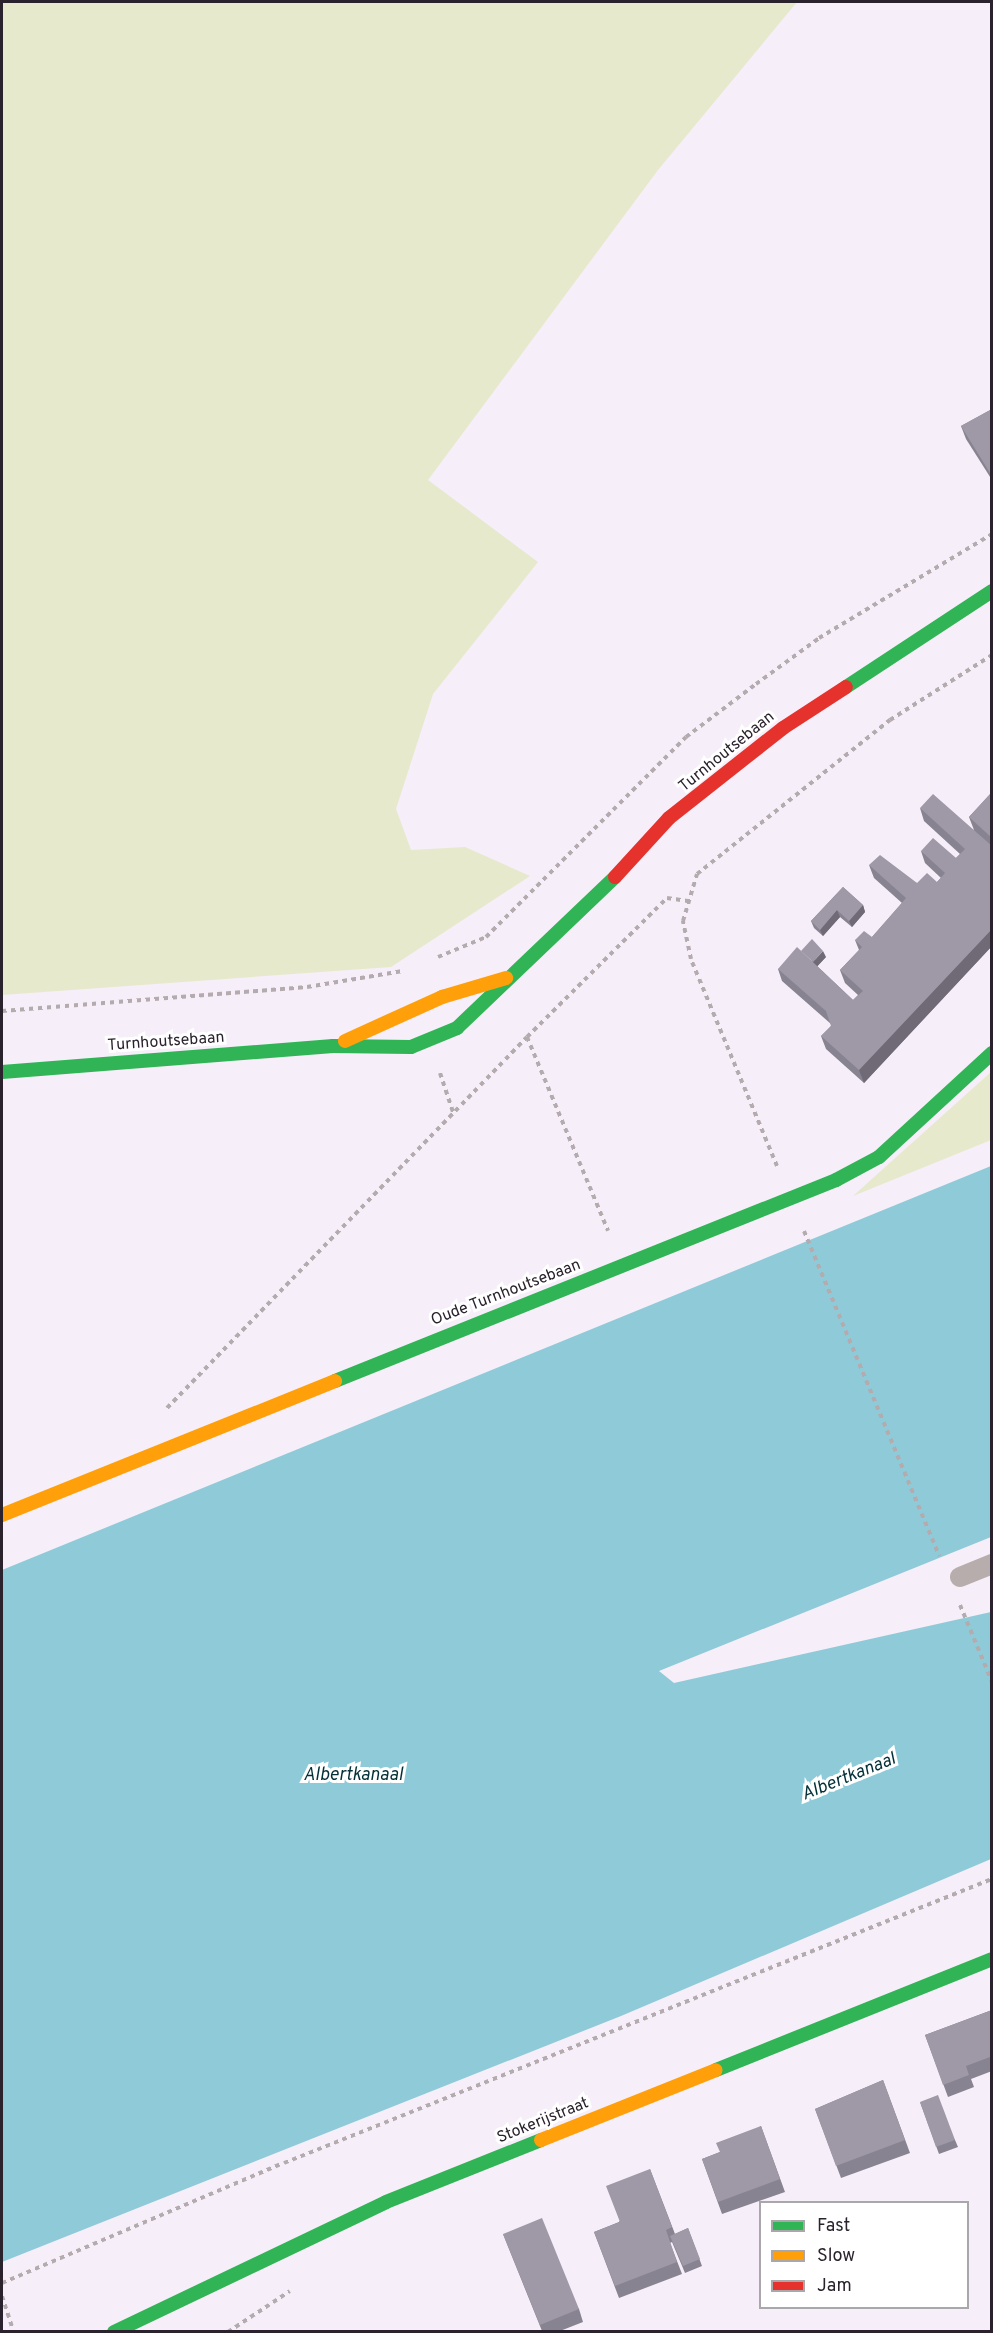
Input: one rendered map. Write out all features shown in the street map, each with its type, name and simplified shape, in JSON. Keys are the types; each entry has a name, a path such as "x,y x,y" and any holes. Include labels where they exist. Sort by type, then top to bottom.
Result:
{"street":[{"name":"Turnhoutsebaan","path":"2,1071 333,1046 411,1047 457,1028 584,911 669,818 783,728 992,591"},
{"name":"Turnhoutsebaan","path":"333,1046 442,998 513,976"},
{"name":"Oude Turnhoutsebaan","path":"2,1515 622,1265 777,1206 879,1156 992,1053"},
{"name":"Stokerijstraat","path":"114,2331 387,2202 992,1959"}],"lane":[{"path":"958,1585 992,1564"}],"path":[{"path":"433,959 486,937 686,737 819,638 992,534"},
{"path":"782,1178 691,959 682,921 697,874 890,720 992,655"},
{"path":"163,1412 527,1037 667,898 688,901"},
{"path":"2,1011 307,987 411,968"},
{"path":"527,1037 622,1265"},
{"path":"800,1222 941,1561"},
{"path":"958,1585 992,1682"},
{"path":"2,2283 284,2163 992,1879"},
{"path":"2,2296 14,2331"}],"green space":[{"path":"2,2 797,2 658,170 428,480 538,562 433,694 396,809 411,850 465,847 530,876 391,967 2,995"},
{"path":"991,1072 991,1140 853,1196"}],"water":[{"name":"Albertkanaal","path":"991,1166 991,1537 659,1671 674,1683 991,1612 991,1859 621,2016 2,2262 2,1570"}],"building":[{"path":"992,409 992,472 990,473 961,426"},
{"path":"992,792 992,838 969,817"},
{"path":"933,794 992,846 992,929 859,1070 821,1036 831,1026 826,1011 778,969 797,947 853,1000 863,991 840,970 862,947 855,940 864,931 872,937 906,898 869,865 880,855 917,883 927,873 937,882 945,873 921,851 933,838 956,858 965,849 920,808"},
{"path":"843,887 863,905 849,921 837,910 820,930 811,921"},
{"path":"812,939 823,951 813,962 801,951"},
{"path":"992,2010 992,2061 990,2057 966,2066 969,2075 943,2085 925,2035"},
{"path":"883,2080 905,2140 836,2166 815,2109"},
{"path":"938,2095 955,2140 936,2147 920,2102"},
{"path":"761,2126 780,2179 718,2202 702,2159 720,2152 716,2143"},
{"path":"650,2169 672,2227 666,2230 677,2262 615,2286 594,2232 620,2222 606,2186"},
{"path":"542,2218 579,2309 540,2325 503,2234"},
{"path":"688,2228 700,2259 683,2266 670,2236"}],"traffic: fast":[{"path":"846,687 992,591"},
{"path":"2,1072 333,1046 411,1047 457,1028 615,877"},
{"path":"335,1381 836,1180 879,1157 992,1053"},
{"path":"716,2070 992,1959"},
{"path":"114,2332 386,2202 541,2140"}],"traffic: slow":[{"path":"345,1041 442,997 506,978"},
{"path":"2,1515 335,1381"},
{"path":"541,2140 716,2070"}],"traffic: jam":[{"path":"615,877 669,818 783,728 846,687"}]}
